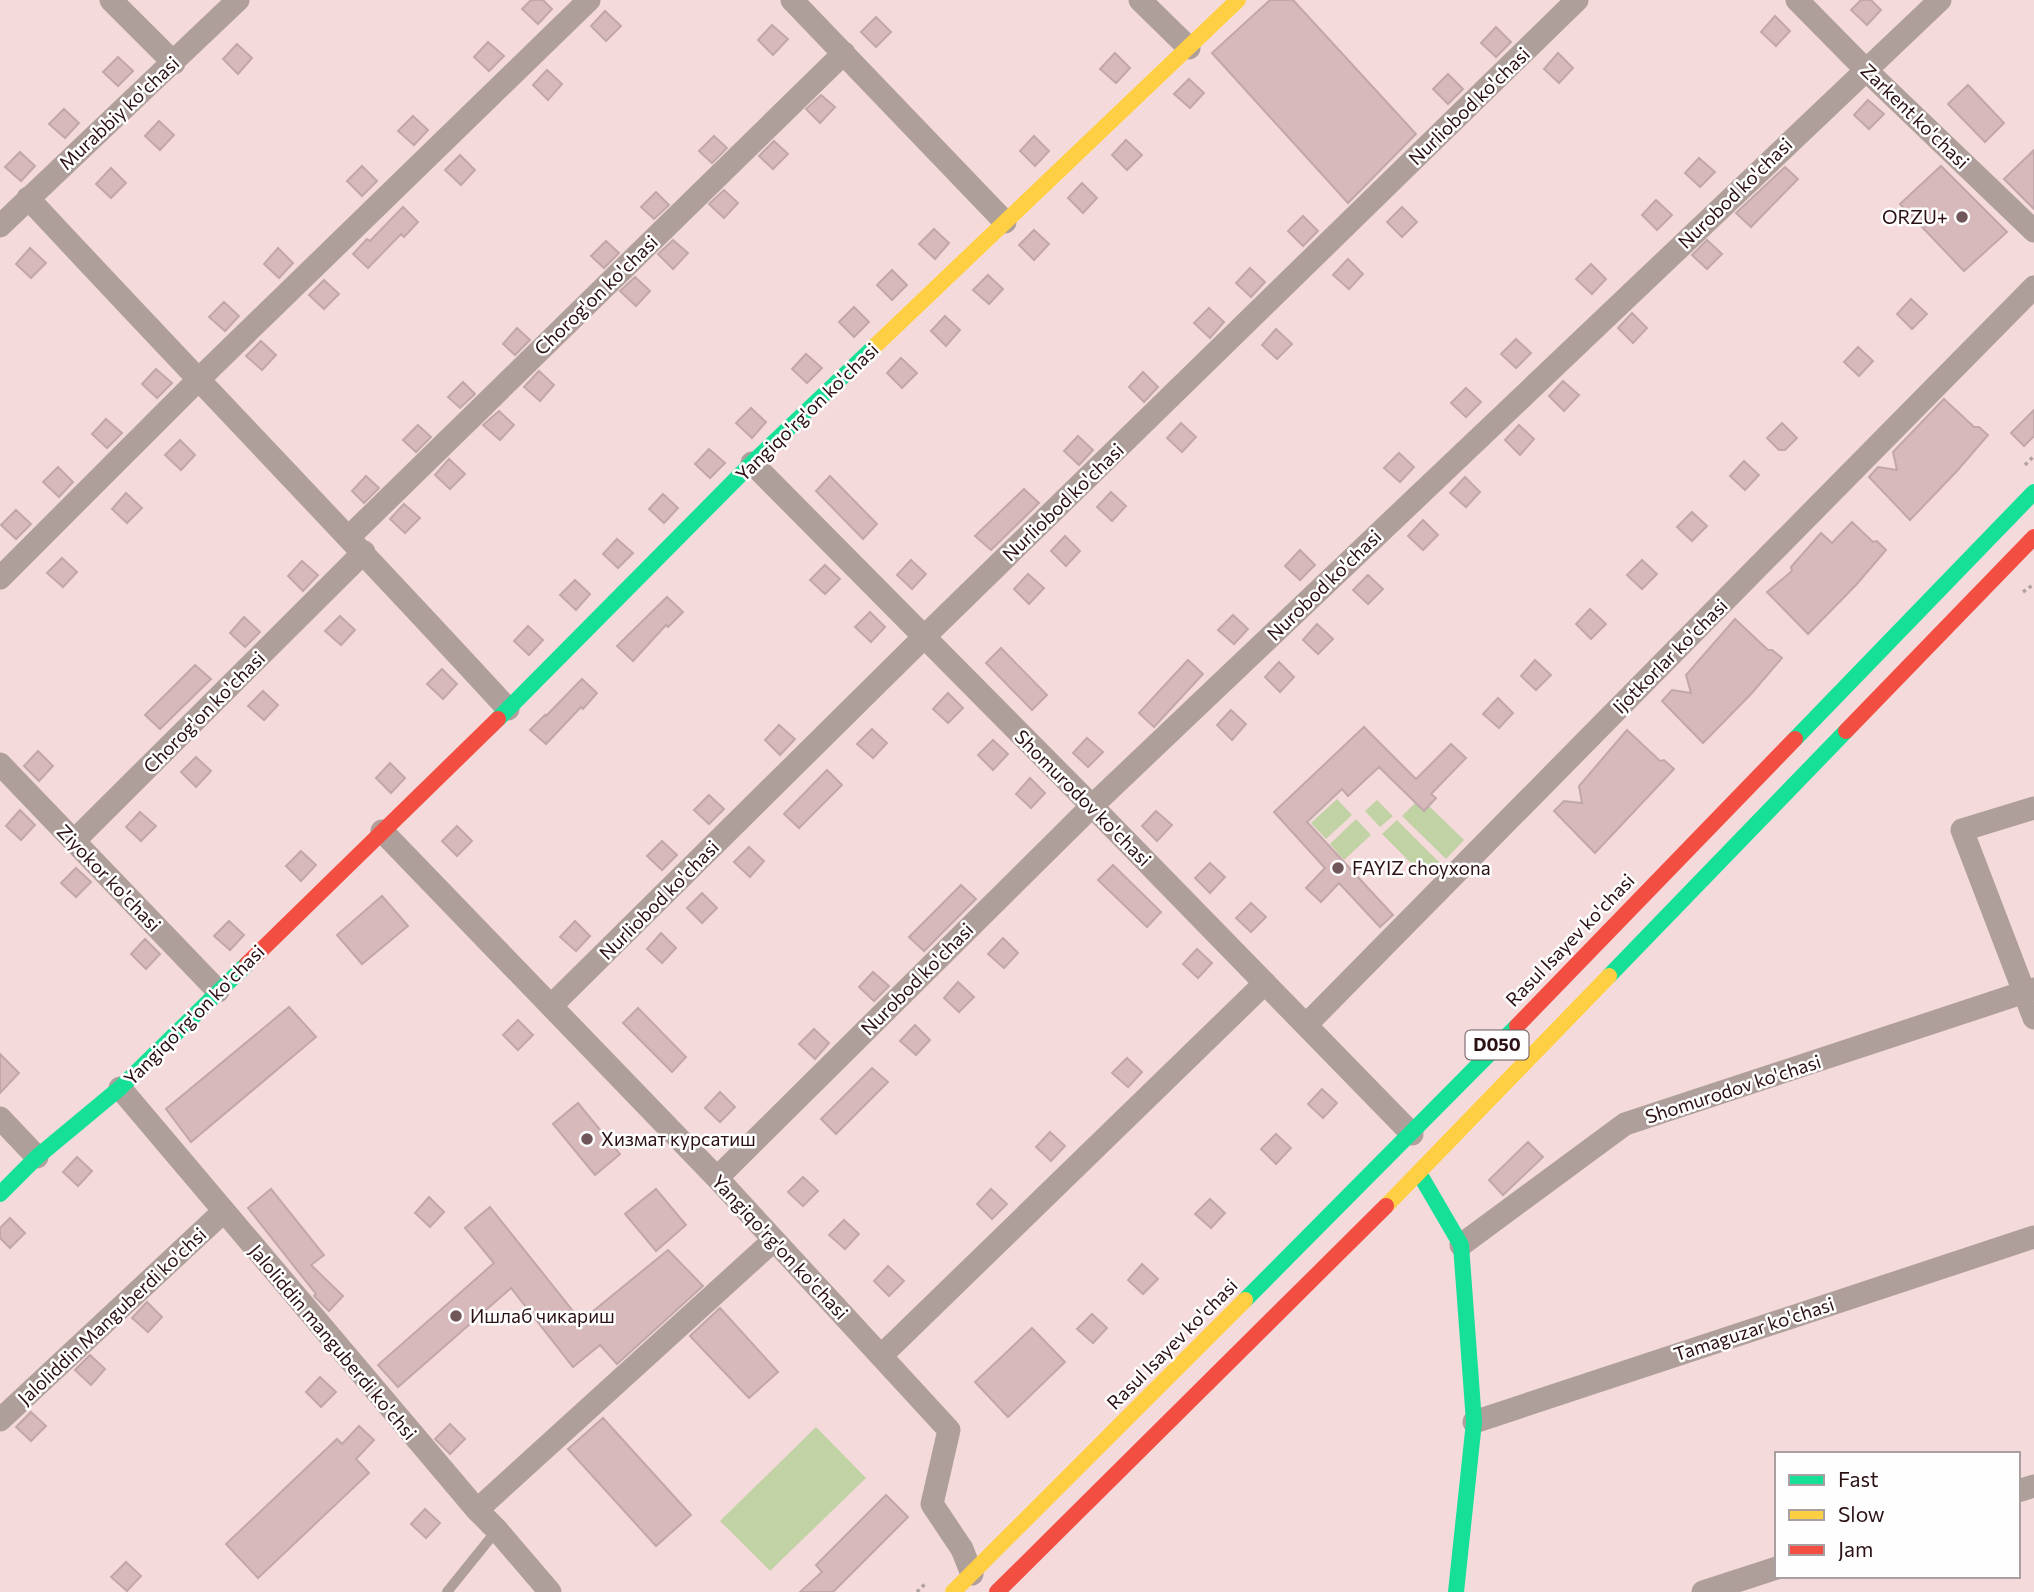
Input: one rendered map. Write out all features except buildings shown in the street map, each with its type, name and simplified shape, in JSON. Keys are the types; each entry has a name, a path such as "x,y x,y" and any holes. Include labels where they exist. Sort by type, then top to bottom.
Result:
{"main road":[{"name":"Yangiqo'rg'on ko'chasi","path":"0,1194 37,1157 120,1088 508,709 752,463 1238,0"},
{"name":"Rasul Isayev ko'chasi","path":"953,1592 1412,1134 2034,492"},
{"name":"D050","path":"997,1592 1419,1174 2034,537"},
{"path":"1419,1174 1461,1245 1474,1422 1456,1592"}],"street":[{"path":"111,0 174,63"},
{"name":"Murabbiy ko'chasi","path":"0,226 238,0"},
{"path":"0,578 198,380 589,0"},
{"path":"792,0 1005,222"},
{"path":"1140,0 1189,48"},
{"name":"Nurliobod ko'chasi","path":"551,1006 923,638 1577,0"},
{"name":"Zarkent ko'chasi","path":"1797,0 2034,231"},
{"name":"Nurobod ko'chasi","path":"717,1178 1092,806 1940,0"},
{"name":"Chorog'on ko'chasi","path":"74,842 356,544 844,53"},
{"path":"28,198 356,544 508,709"},
{"name":"Ijotkorlar ko'chasi","path":"1306,1026 2034,287"},
{"name":"Shomurodov ko'chasi","path":"752,463 1412,1134"},
{"name":"Ziyokor ko'chasi","path":"0,764 218,991"},
{"path":"2034,808 1962,830 2029,990 2034,1018"},
{"name":"Yangiqo'rg'on ko'chasi","path":"383,831 717,1178 949,1430 932,1504 962,1549 972,1574"},
{"path":"881,1356 1265,983"},
{"name":"Shomurodov ko'chasi","path":"1461,1245 1625,1125 2029,990"},
{"name":"Jaloliddin manguberdi ko'chsi","path":"120,1088 477,1510 550,1592"},
{"path":"0,1118 37,1157"},
{"name":"Jaloliddin Manguberdi ko'chsi","path":"0,1420 223,1212"},
{"name":"Tamaguzar ko'chasi","path":"1474,1422 2034,1237"},
{"path":"477,1510 774,1240"},
{"path":"1703,1592 1775,1569"}],"lane":[{"path":"447,1592 497,1530"}],"green space":[{"path":"1337,799 1352,815 1326,839 1311,823"},
{"path":"1377,800 1393,816 1380,827 1365,811"},
{"path":"1415,803 1424,811 1429,806 1464,840 1446,859 1402,816"},
{"path":"1356,819 1371,835 1344,860 1330,844"},
{"path":"1397,820 1441,864 1426,878 1382,834"},
{"path":"816,1427 866,1478 770,1571 720,1521"}],"traffic: fast":[{"path":"498,719 752,463 875,346"},
{"path":"1795,739 2034,492"},
{"path":"1609,976 1846,731"},
{"path":"0,1194 37,1157 120,1088 247,964"},
{"path":"1245,1300 1517,1026"},
{"path":"1419,1173 1461,1245 1474,1422 1456,1592"}],"traffic: slow":[{"path":"875,346 1238,0"},
{"path":"1386,1206 1609,976"},
{"path":"953,1592 1245,1300"}],"traffic: jam":[{"path":"1846,731 2034,537"},
{"path":"247,964 498,719"},
{"path":"1517,1026 1795,739"},
{"path":"997,1592 1386,1206"}],"place":[{"name":"ORZU+","path":"1962,217"},
{"name":"FAYIZ choyxona","path":"1338,868"},
{"name":"Хизмат курсатиш","path":"587,1139"},
{"name":"Ишлаб чикариш","path":"456,1316"}]}
